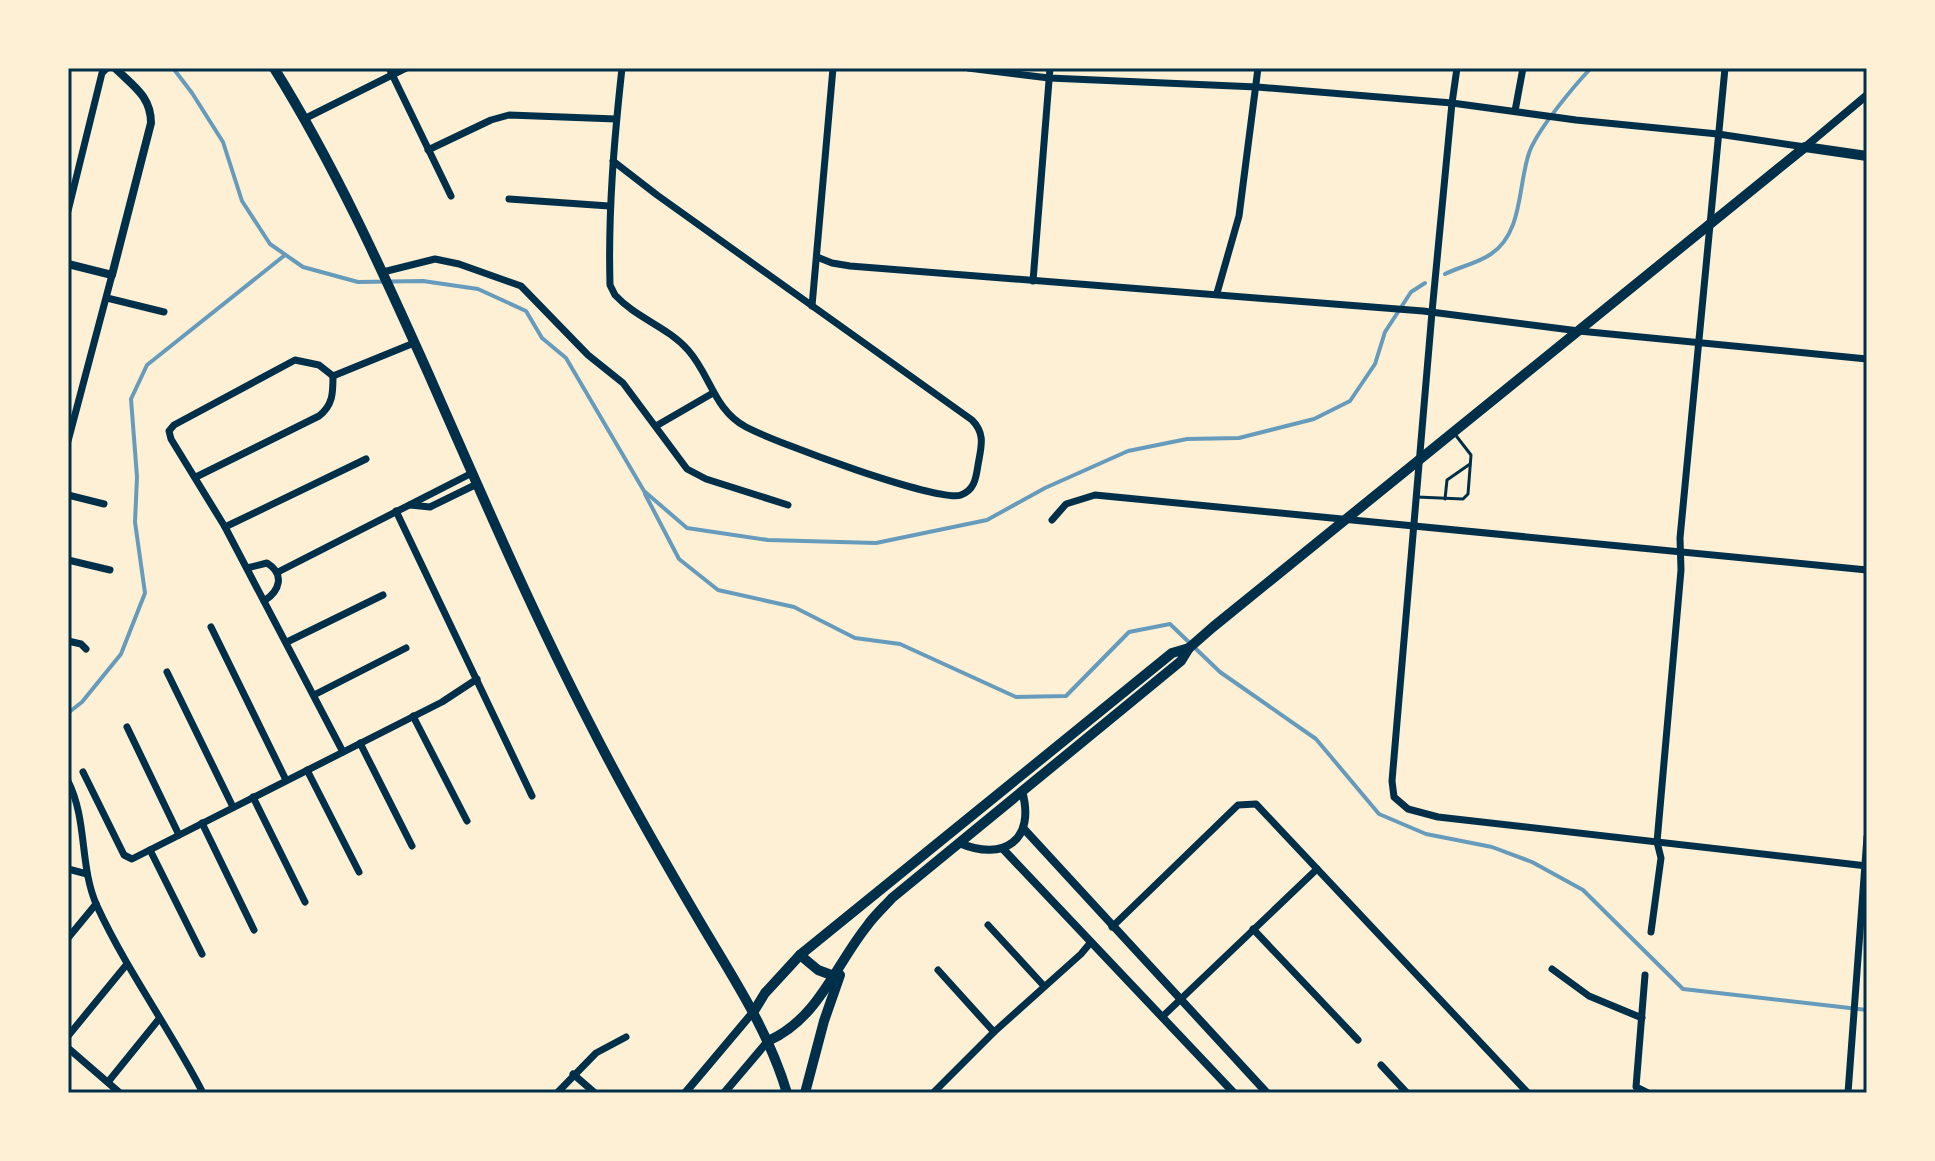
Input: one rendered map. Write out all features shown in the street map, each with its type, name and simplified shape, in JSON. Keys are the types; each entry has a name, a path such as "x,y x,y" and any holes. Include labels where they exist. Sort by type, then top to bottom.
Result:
{"main road":[{"path":"274,68 306,118 383,272 477,484 590,724 650,838 754,1011 787,1093"},
{"path":"768,1041 785,1034 805,1016 867,926 892,898 1181,661 1189,648 1213,627 1805,147 1867,156"},
{"path":"754,1011 765,993 800,955 1126,689 1172,653 1189,648"},
{"path":"805,1093 824,1021 850,951"},
{"path":"800,955 818,970 834,976"}],"street":[{"path":"68,211 102,73 107,68"},
{"path":"68,441 151,123 151,108 145,98 115,68"},
{"path":"306,118 391,71 406,68"},
{"path":"613,161 972,420 980,430 983,441 976,480 965,494 952,497 882,479 745,426 729,415 713,393 702,369 680,341 619,300 612,290 609,206 616,119 622,68"},
{"path":"812,306 833,68"},
{"path":"968,68 1049,78 1257,87 1452,103 1805,147 1867,95"},
{"path":"1033,281 1050,68"},
{"path":"1217,293 1239,216 1258,68"},
{"path":"1457,68 1428,312 1415,528 1392,781 1394,797 1408,809 1438,817 1866,866"},
{"path":"1515,111 1523,68"},
{"path":"1651,932 1661,858 1657,842 1680,585 1680,553 1725,68"},
{"path":"391,71 451,196"},
{"path":"428,150 491,120 509,115 616,119"},
{"path":"509,199 609,206"},
{"path":"817,257 850,266 1388,308 1579,331 1867,359"},
{"path":"383,272 435,259 459,264 521,286 588,355 623,383 687,469 706,479 788,505"},
{"path":"68,264 112,275"},
{"path":"107,298 164,312"},
{"path":"333,376 414,343"},
{"path":"333,376 319,365 295,360 174,425 169,431 225,527 343,752"},
{"path":"196,477 319,416 332,398 333,376"},
{"path":"656,426 713,393"},
{"path":"225,527 366,459"},
{"path":"278,572 472,473"},
{"path":"408,505 430,507 477,484"},
{"path":"68,495 104,504"},
{"path":"1052,520 1066,504 1095,495 1867,570"},
{"path":"396,511 532,796"},
{"path":"68,560 110,570"},
{"path":"247,568 267,563 278,572 277,588 264,601"},
{"path":"287,642 383,595"},
{"path":"211,627 286,780"},
{"path":"68,641 81,644 86,649"},
{"path":"314,695 406,648"},
{"path":"167,672 233,807"},
{"path":"83,772 128,858 132,859 442,702 477,679"},
{"path":"413,716 467,821"},
{"path":"127,727 179,835"},
{"path":"360,743 412,846"},
{"path":"307,770 359,872"},
{"path":"68,781 80,811 87,874 96,904 127,964 203,1093"},
{"path":"959,843 982,849 1003,849 1015,841 1024,829 1026,817 1022,791"},
{"path":"253,797 305,902"},
{"path":"1112,927 1238,805 1256,804 1528,1093"},
{"path":"68,808 80,811"},
{"path":"202,823 254,930"},
{"path":"1024,829 1267,1093"},
{"path":"1848,1093 1867,837"},
{"path":"1003,849 1234,1093"},
{"path":"150,850 202,954"},
{"path":"68,869 87,874"},
{"path":"1162,1017 1317,869"},
{"path":"68,938 96,904"},
{"path":"988,925 1044,986"},
{"path":"1253,929 1358,1040"},
{"path":"933,1093 1091,942"},
{"path":"68,1036 127,964"},
{"path":"1552,969 1589,996 1642,1018"},
{"path":"938,970 994,1032"},
{"path":"1645,975 1636,1087 1648,1093"},
{"path":"685,1093 754,1011"},
{"path":"108,1082 159,1019"},
{"path":"557,1093 596,1053 626,1037"},
{"path":"724,1093 768,1041"},
{"path":"68,1048 120,1093"},
{"path":"1381,1065 1407,1093"},
{"path":"573,1074 595,1093"}],"lane":[{"path":"1417,497 1463,499 1468,494 1470,451 1453,432"},
{"path":"1445,499 1447,480 1470,464"}],"waterway":[{"path":"173,68 223,142 242,201 270,244 303,267 358,282 423,281 478,289 526,311 542,338 566,358 644,491 687,528 768,540 876,543 987,520 1045,488 1128,451 1187,439 1239,438 1314,419 1350,401 1375,364 1385,332 1411,292 1425,283"},
{"path":"1445,274 1491,254 1509,234 1533,143 1591,68"},
{"path":"68,713 82,702 121,654 145,593 135,522 137,477 131,399 147,365 285,255"},
{"path":"645,494 679,559 718,590 794,607 855,638 900,644 1016,697 1066,696 1129,632 1170,624 1220,672 1316,739 1379,814 1426,834 1492,847 1532,862 1583,890 1683,989 1867,1010"}]}
